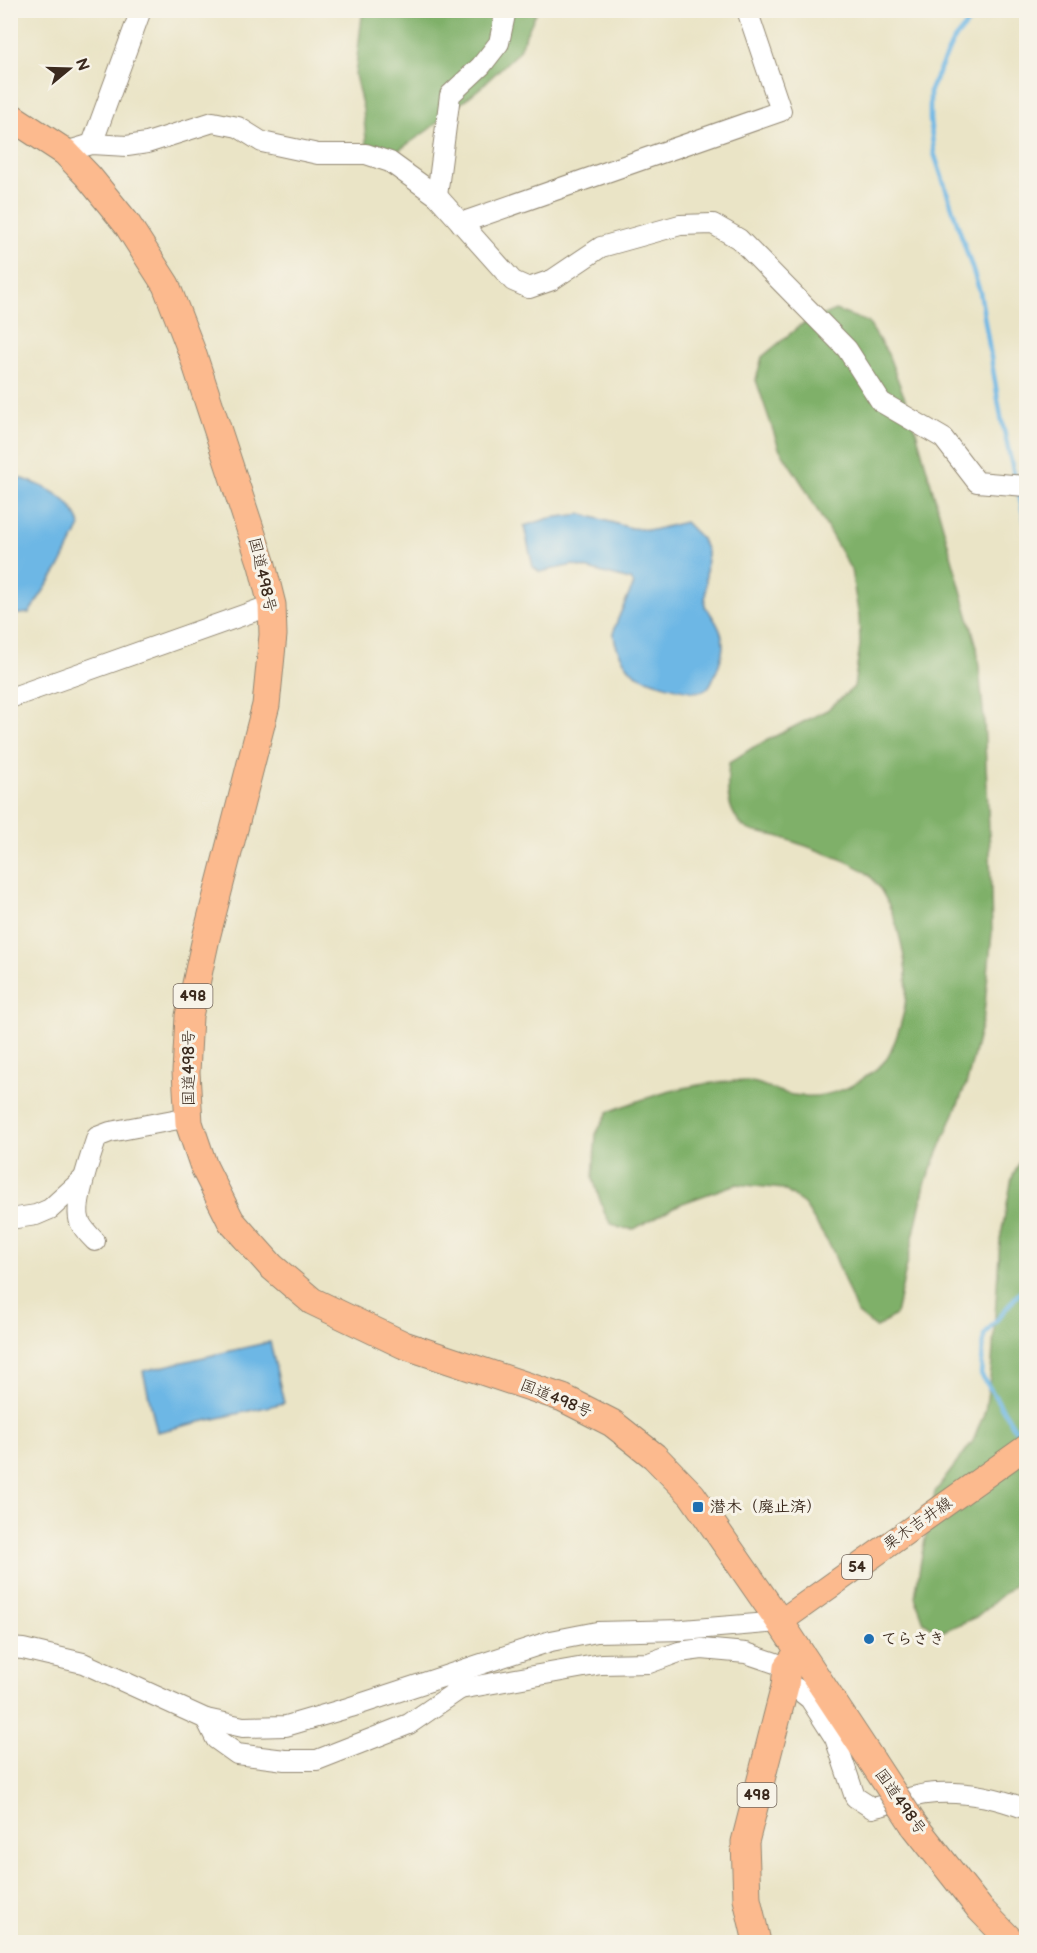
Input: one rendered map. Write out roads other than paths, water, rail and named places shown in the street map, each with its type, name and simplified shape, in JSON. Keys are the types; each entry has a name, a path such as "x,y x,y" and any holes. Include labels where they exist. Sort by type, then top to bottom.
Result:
{"highway":[{"name":"国道498号","path":"10,116 65,152 88,176 127,224 166,285 192,352 255,542 272,605 273,635 266,705 206,938 189,1016 186,1072 189,1117 204,1167 231,1221 271,1266 312,1301 404,1345 563,1398 612,1423 654,1456 692,1496 780,1622 790,1668 872,1761 914,1825 980,1909 1012,1942"},
{"name":"498","path":"757,1942 747,1899 745,1842 790,1668"}],"main road":[{"name":"栗木吉井線","path":"780,1622 1026,1447"}],"street":[{"path":"92,144 141,10"},
{"path":"437,196 450,95 481,66 500,43 506,10"},
{"path":"461,223 781,111 747,10"},
{"path":"65,152 92,144 127,146 147,143 213,122 238,127 262,142 318,154 366,154 390,162 437,196 513,281 529,288 552,280 601,247 680,225 713,224 739,239 847,349 881,402 943,438 977,482 1026,486"},
{"path":"10,698 272,605"},
{"path":"95,1241 78,1219 82,1179 97,1137 110,1132 189,1117"},
{"path":"10,1219 36,1215 50,1209 82,1179"},
{"path":"206,1719 216,1739 237,1754 285,1761 317,1760 409,1724 455,1682 551,1641 597,1632 683,1630 780,1622"},
{"path":"10,1648 83,1663 206,1719 243,1727 286,1726 351,1707 455,1682 601,1664 649,1663 679,1652 702,1649 746,1653 790,1668 796,1688 810,1699 836,1738 855,1797 872,1808 924,1794 950,1792 1004,1800 1026,1809"}],"water":[{"path":"11,475 42,486 62,498 76,515 80,526 60,566 29,613 11,615"},
{"path":"582,514 631,528 653,530 685,522 702,539 707,552 705,606 717,624 723,640 718,666 710,685 705,690 689,691 656,682 633,672 626,664 617,648 614,631 634,584 630,580 573,565 540,572 533,567 524,526 550,518"},
{"path":"270,1342 284,1403 157,1432 143,1371"}],"waterway":[{"path":"979,10 953,41 930,90 930,120 934,153 980,292 1001,417 1015,479"},
{"path":"1018,490 1026,525"},
{"path":"1022,1440 981,1374 984,1335 1026,1285"}],"place":[{"name":"潜木（廃止済）","path":"698,1507"},
{"name":"てらさき","path":"869,1639"}]}
